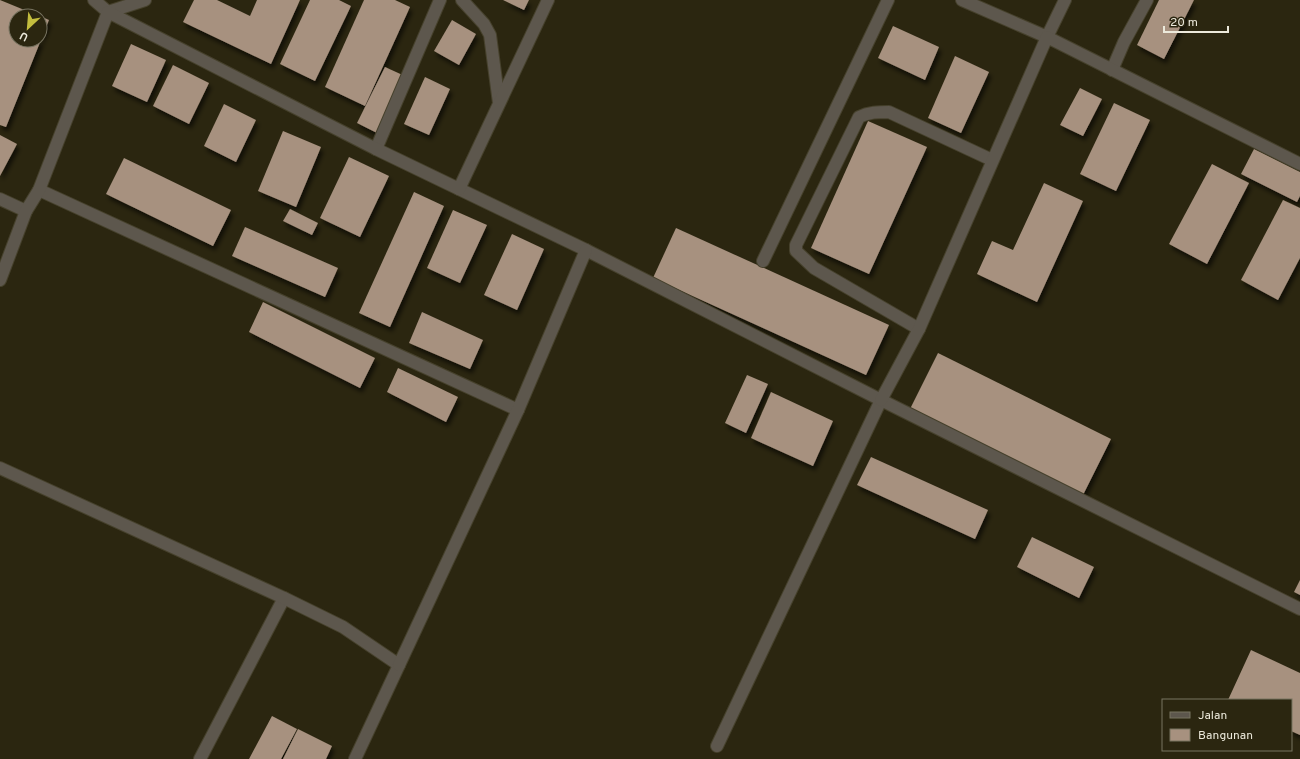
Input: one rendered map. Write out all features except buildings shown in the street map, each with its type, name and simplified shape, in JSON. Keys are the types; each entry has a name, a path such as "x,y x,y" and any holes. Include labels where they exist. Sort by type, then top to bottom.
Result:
{"street":[{"path":"94,0 108,12 376,149 586,250 881,400 1300,608"},
{"path":"108,12 145,0"},
{"path":"376,149 440,0"},
{"path":"462,0 484,24 490,35 499,103"},
{"path":"459,189 548,0"},
{"path":"763,261 888,0"},
{"path":"962,0 1047,38 1300,164"},
{"path":"717,746 881,400 919,329 992,160 1065,0"},
{"path":"1112,70 1124,42 1147,0"},
{"path":"0,280 26,212 39,190 108,12"},
{"path":"919,329 814,268 796,251 796,245 859,117 865,114 873,112 889,112 992,160"},
{"path":"39,190 518,410"},
{"path":"0,199 26,212"},
{"path":"355,759 518,410 586,250"},
{"path":"0,468 284,598 343,627 399,665"},
{"path":"200,759 284,598"}]}
